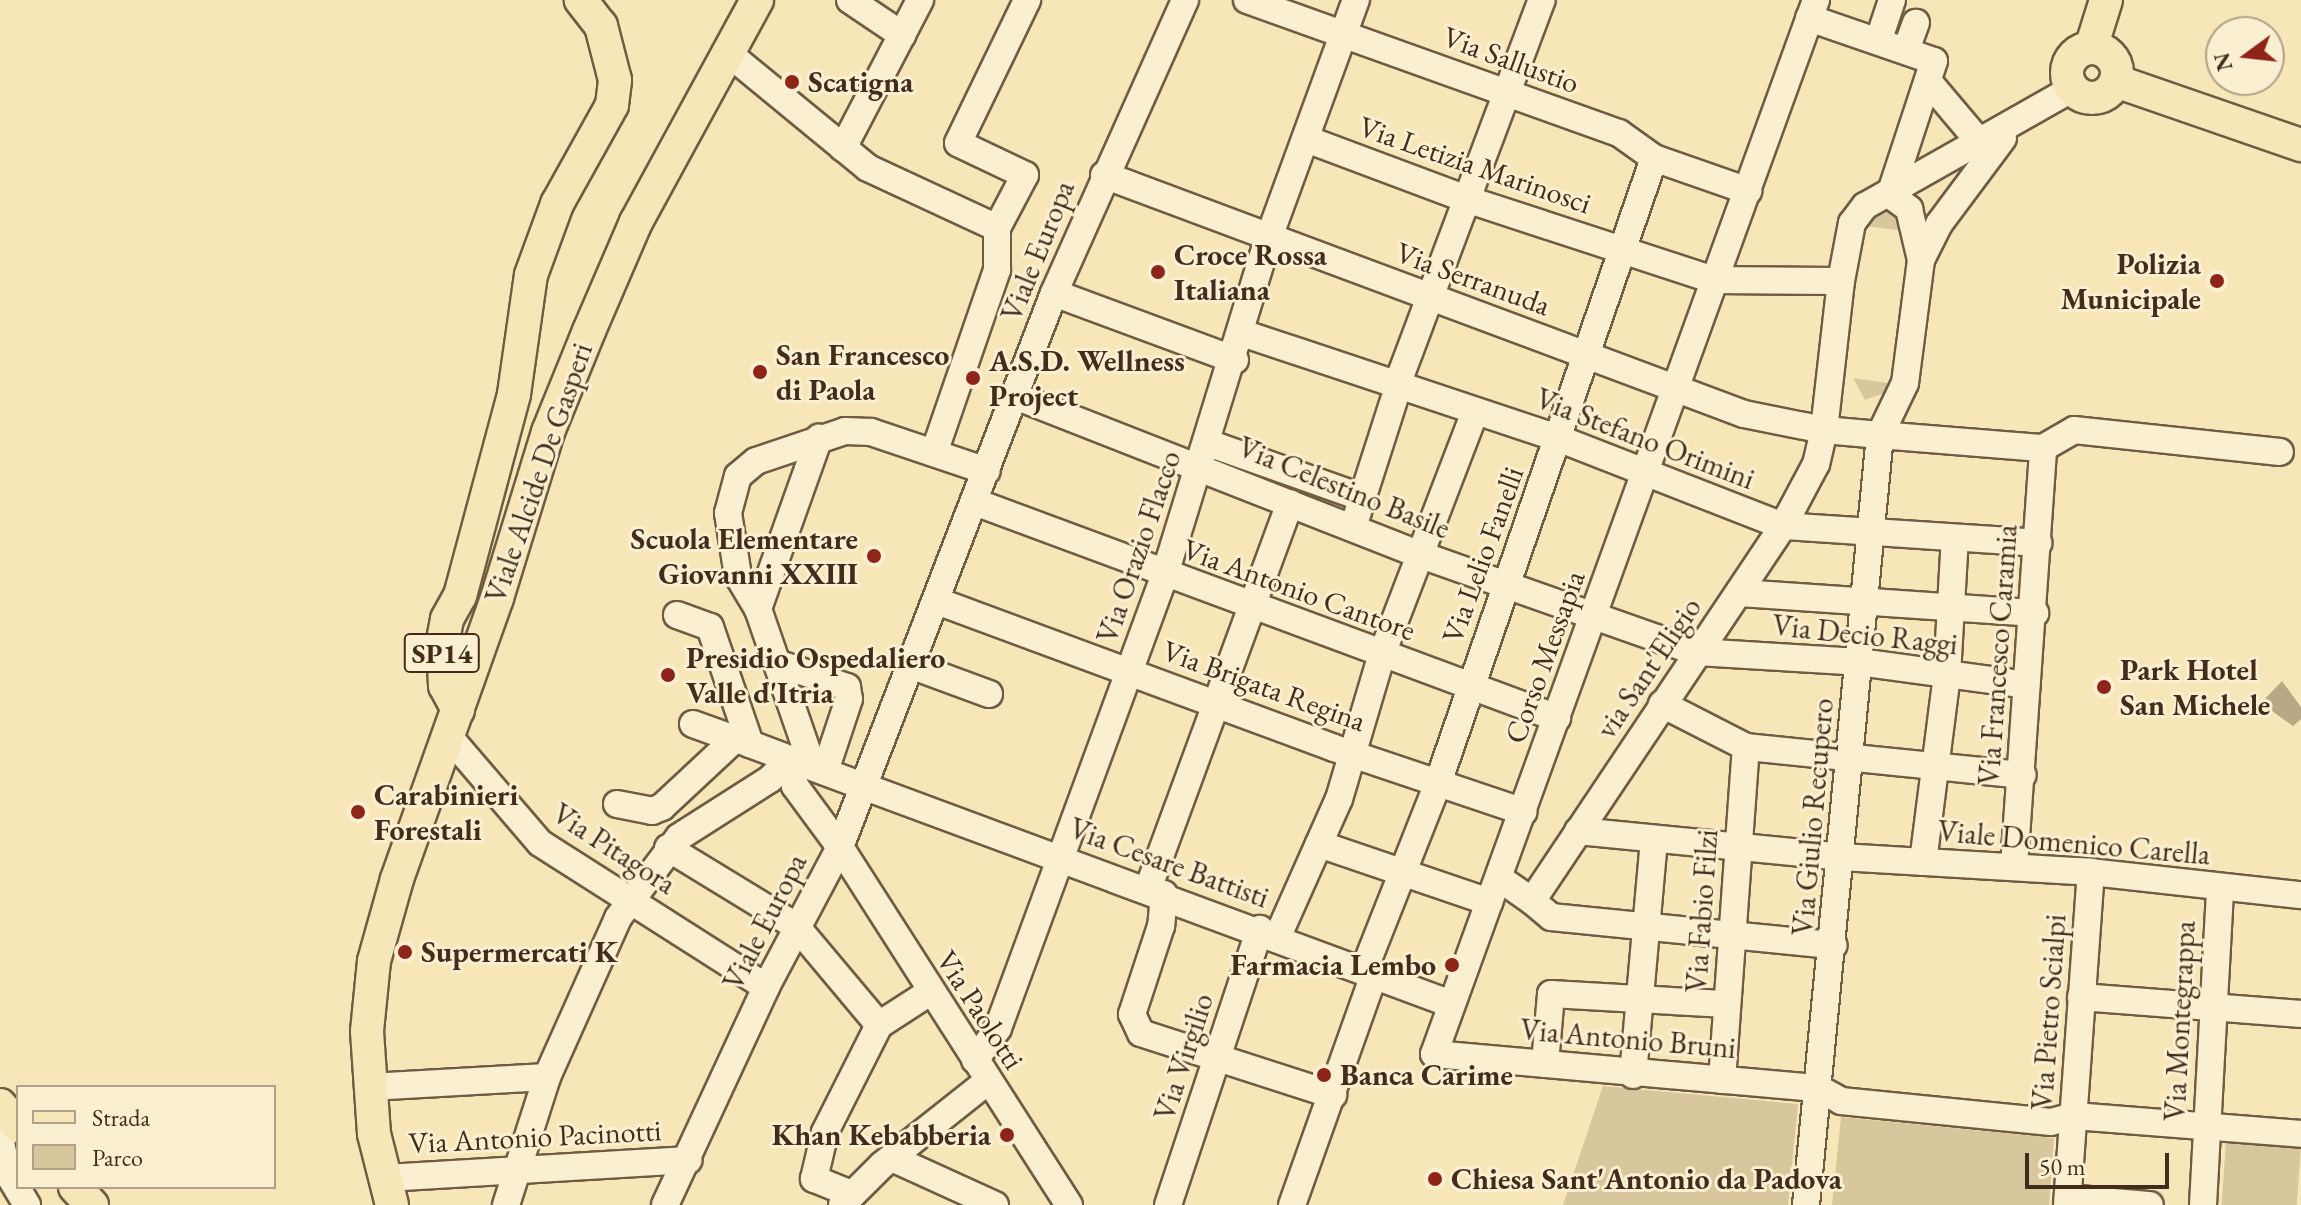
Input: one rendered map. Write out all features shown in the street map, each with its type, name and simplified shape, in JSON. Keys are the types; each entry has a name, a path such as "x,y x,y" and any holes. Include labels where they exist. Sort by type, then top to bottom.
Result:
{"main road":[{"name":"SP14","path":"454,724 442,660 447,619 460,596 514,394 531,275 557,204 612,105 615,80 601,26 581,0"},
{"path":"2091,48 2112,58 2116,81 2107,94 2092,99 2072,89 2066,74 2071,59 2091,48 2106,0"},
{"name":"Viale Alcide De Gasperi","path":"389,1191 369,1087 374,961 397,879 454,724 548,432 636,222 728,53 751,3"},
{"path":"2116,81 2301,145"},
{"name":"SP14","path":"460,596 463,614 481,641"},
{"path":"77,1189 92,1205"}],"street":[{"path":"850,0 902,35"},
{"path":"843,148 920,0"},
{"path":"934,453 997,270 997,228 1025,175 958,143 1027,0"},
{"name":"Viale Europa","path":"665,1205 766,987 840,847 913,666 1054,293 1104,175 1185,0"},
{"name":"Via Sallustio","path":"1247,0 1619,133 1654,158 1748,191"},
{"name":"Via Orazio Flacco","path":"845,1199 894,1159 981,1071 1165,574 1235,360 1268,240 1356,0"},
{"path":"1353,526 1430,296 1469,200 1542,0"},
{"path":"1879,39 1892,0"},
{"path":"1812,9 1934,61 1890,195 1909,209 1921,260"},
{"name":"Corso Messapia","path":"1434,1054 1596,612 1672,386 1748,191 1812,9"},
{"path":"1906,50 1916,23"},
{"path":"728,53 868,168 997,228"},
{"path":"1928,81 1981,144"},
{"path":"1880,435 1905,383 1921,260 1939,224 2010,128 2034,108 2072,89"},
{"name":"via Sant'Eligio","path":"1532,901 1697,652 1740,593 1783,526 1816,464 1824,430 1841,281 1852,223 1865,206 2010,128"},
{"name":"Via Letizia Marinosci","path":"1306,139 1469,200 1624,251"},
{"name":"Via Lelio Fanelli","path":"1292,1205 1333,1095 1369,973 1438,783 1504,583 1560,439 1654,158"},
{"name":"Via Serranuda","path":"1104,175 1268,240 1430,296 1744,414 1824,430 2043,448"},
{"path":"1624,251 1714,280 1841,281"},
{"path":"1054,293 1235,360"},
{"name":"Via Stefano Orimini","path":"1242,333 1396,393 1475,412 1560,439 1783,526 2038,543"},
{"name":"Via Celestino Basile","path":"1015,396 1363,498"},
{"name":"Via Virgilio","path":"1168,1205 1219,1059 1268,933 1319,844 1382,654 1475,412"},
{"path":"2043,448 2074,430 2280,452"},
{"name":"Via Paolotti","path":"987,471 871,432 819,438 756,461 738,476 728,513 738,576 758,609 809,765 795,786 840,847 1069,1205"},
{"name":"Via Giulio Recupero","path":"1806,1205 1834,945 1880,435"},
{"path":"758,609 819,438"},
{"name":"Via Francesco Caramia","path":"2014,866 2023,775 2026,685 2035,613 2043,448"},
{"name":"Via Celestino Basile","path":"1205,454 1290,503 1421,555 1596,612 1697,652"},
{"name":"Via Antonio Cantore","path":"975,502 1254,604 1469,688 1557,718"},
{"path":"1290,503 1156,892 1161,926 1132,1014 1141,1033 1333,1095"},
{"path":"1923,862 1947,675 1955,538"},
{"path":"1740,593 2035,613"},
{"name":"Via Brigata Regina","path":"937,601 1130,670 1218,706 1524,812"},
{"path":"617,804 652,811 662,807 743,741 710,627 677,615"},
{"name":"Via Decio Raggi","path":"1697,652 1859,662 2026,685"},
{"path":"506,1205 547,1077 618,918 634,901 668,848 770,779 809,765 849,699 847,687 777,663"},
{"path":"913,666 989,694"},
{"path":"1662,704 1746,747 1852,755 2023,775"},
{"name":"Via Pitagora","path":"454,724 540,843 766,987"},
{"name":"Via Cesare Battisti","path":"693,724 809,765 863,788 1060,856 1451,1004"},
{"name":"Via Fabio Filzi","path":"1722,1080 1746,747"},
{"name":"Viale Domenico Carella","path":"1578,831 1841,857 2091,872 2301,895"},
{"path":"1633,1075 1643,998 1654,839"},
{"path":"1319,844 1489,902"},
{"path":"668,848 796,926 879,1025"},
{"name":"Via Pietro Scialpi","path":"2068,1202 2091,872"},
{"path":"1499,878 1551,917 1834,945"},
{"name":"Via Montegrappa","path":"2203,1205 2220,887"},
{"path":"845,1199 814,1179 825,1132 879,1025 930,992"},
{"path":"1545,1064 1551,994 1727,1004"},
{"path":"2081,997 2301,1014"},
{"name":"Via Antonio Bruni","path":"1434,1054 1633,1075 1818,1088 1841,1101 2051,1122 2074,1116 2301,1134"},
{"path":"369,1087 547,1077"},
{"path":"8,1115 1,1144 9,1175 16,1187"},
{"path":"894,1159 995,1205"},
{"name":"Via Antonio Pacinotti","path":"389,1191 518,1167 688,1160"},
{"path":"2068,1202 2150,1205"}],"green space":[{"path":"1889,208 1896,211 1905,231 1865,226 1868,218"},
{"path":"1853,378 1888,383 1887,392 1865,400"},
{"path":"1603,1086 1798,1104 1788,1205 1563,1205"},
{"path":"1841,1117 2054,1138 2049,1205 1832,1205"},
{"path":"2226,1142 2301,1147 2297,1205 2222,1205"}],"shaded area":[{"path":"2282,681 2301,707 2301,719 2293,726 2261,703"}],"place":[{"name":"Scatigna","path":"792,82"},
{"name":"Croce Rossa Italiana","path":"1158,272"},
{"name":"Polizia Municipale","path":"2217,281"},
{"name":"San Francesco di Paola","path":"760,372"},
{"name":"A.S.D. Wellness Project","path":"973,378"},
{"name":"Scuola Elementare Giovanni XXIII","path":"874,556"},
{"name":"Presidio Ospedaliero Valle d'Itria","path":"668,675"},
{"name":"Park Hotel San Michele","path":"2104,687"},
{"name":"Carabinieri Forestali","path":"358,812"},
{"name":"Supermercati K","path":"405,952"},
{"name":"Farmacia Lembo","path":"1452,965"},
{"name":"Banca Carime","path":"1324,1075"},
{"name":"Khan Kebabberia","path":"1007,1135"},
{"name":"Chiesa Sant'Antonio da Padova","path":"1435,1179"}]}
